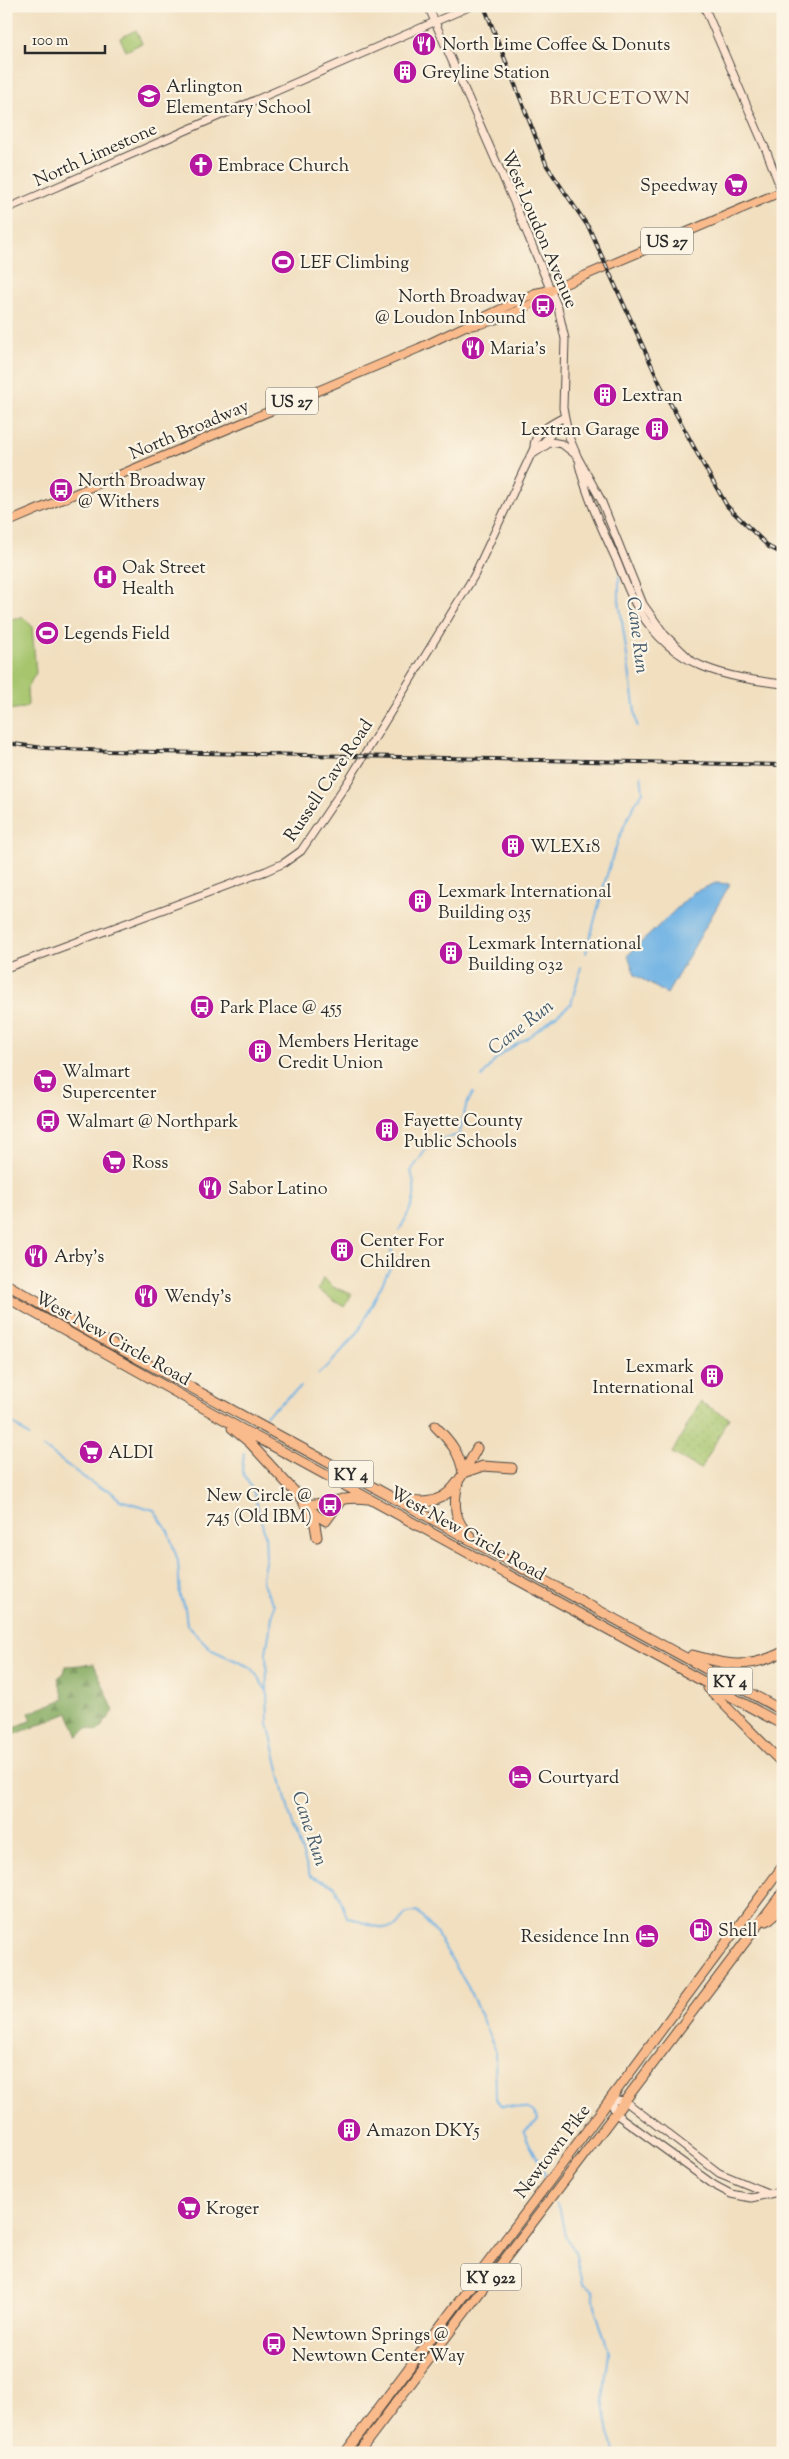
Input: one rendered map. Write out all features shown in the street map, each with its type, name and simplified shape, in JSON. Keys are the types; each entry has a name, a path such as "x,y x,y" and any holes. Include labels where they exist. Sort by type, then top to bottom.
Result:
{"highway":[{"name":"West New Circle Road","path":"6,1284 95,1335 783,1711"},
{"name":"West New Circle Road","path":"6,1297 216,1415 373,1499 700,1681 783,1725"},
{"path":"216,1415 250,1443 307,1507 326,1521 342,1499"},
{"path":"435,1426 452,1443 462,1463 463,1473"},
{"path":"477,1448 458,1483 454,1506 456,1518 464,1530 482,1546"},
{"path":"463,1473 483,1466 512,1468"},
{"path":"394,1497 418,1503 430,1503 440,1498 458,1483"},
{"path":"307,1507 348,1497 373,1499"},
{"path":"440,1498 454,1506"},
{"path":"307,1507 317,1538"},
{"path":"678,1652 711,1662 735,1665 759,1662 783,1652"},
{"path":"700,1681 783,1764"},
{"name":"Newtown Pike","path":"345,2453 783,1866"},
{"name":"Newtown Pike","path":"358,2453 783,1892"},
{"path":"739,1951 774,1914 783,1908"},
{"path":"430,2357 429,2350 439,2335 440,2327"}],"main road":[{"name":"North Broadway","path":"6,523 467,327 483,325 534,302 551,290 782,191"}],"street":[{"name":"West Loudon Avenue","path":"428,6 560,313 565,339 564,417 566,426 592,504 640,612 662,640 682,657 733,677 783,684"},
{"name":"North Limestone","path":"6,209 471,6"},
{"path":"704,6 782,191"},
{"name":"Russell Cave Road","path":"6,968 266,872 293,858 301,851 349,780 448,622 483,558 509,498 532,452 533,443 543,430 564,417"},
{"name":"Russell Cave Road","path":"532,452 553,432 566,426"},
{"path":"532,452 550,442 562,444 577,456"},
{"path":"610,2100 624,2102 719,2173 770,2194"},
{"path":"610,2100 616,2114 724,2191 746,2198 783,2192"}],"green space":[{"path":"136,30 142,43 126,51 120,38"},
{"path":"24,618 32,626 36,673 27,688 28,705 24,708 6,710 6,621"},
{"path":"323,1278 333,1287 352,1294 344,1307 318,1290"},
{"path":"700,1402 729,1418 701,1469 672,1453"},
{"path":"94,1664 114,1711 98,1731 87,1728 78,1737 68,1713 6,1738 6,1731 32,1720 29,1713 64,1699 58,1678 64,1673 66,1666"}],"water":[{"path":"716,883 730,884 667,994 635,975 628,955 694,892"}],"waterway":[{"name":"Cane Run","path":"619,576 619,600 637,726"},
{"name":"Cane Run","path":"586,953 615,848 623,828 643,792 641,775"},
{"name":"Cane Run","path":"482,1077 495,1060 571,1004 581,967"},
{"name":"Cane Run","path":"399,1231 413,1202 414,1189 411,1171 432,1141 459,1135 466,1106 473,1093"},
{"name":"Cane Run","path":"318,1374 330,1364 359,1331 390,1268 392,1246"},
{"name":"Cane Run","path":"266,1415 301,1387"},
{"path":"6,1418 29,1436"},
{"path":"43,1447 98,1487 109,1490 120,1500 154,1510 168,1531 178,1561 180,1597 185,1608 187,1625 212,1650 252,1668 266,1690"},
{"name":"Cane Run","path":"244,1453 242,1471 254,1493 265,1535 266,1557 262,1577 263,1585 274,1605 266,1653 268,1723 290,1816 310,1876 335,1886 347,1917 373,1926 387,1928 397,1925 404,1915 418,1912 436,1933 468,1987 495,2049 496,2099 500,2105 527,2109 536,2114 538,2119 524,2132 545,2176"},
{"name":"Cane Run","path":"556,2203 560,2210 565,2236 575,2251 582,2284 593,2291 596,2312 609,2352 603,2399 609,2433 616,2453"}],"railway":[{"path":"484,6 547,166 589,228 661,386 703,464 727,506 769,547 783,554"},
{"path":"6,743 44,748 110,751 783,765"}],"place":[{"name":"North Lime Coffee & Donuts","path":"424,44"},
{"name":"Greyline Station","path":"405,72"},
{"name":"Arlington Elementary School","path":"149,96"},
{"name":"Embrace Church","path":"201,165"},
{"name":"Speedway","path":"736,185"},
{"name":"LEF Climbing","path":"283,262"},
{"name":"North Broadway @ Loudon Inbound","path":"543,306"},
{"name":"Maria's","path":"473,348"},
{"name":"Lextran","path":"605,395"},
{"name":"Lextran Garage","path":"657,429"},
{"name":"North Broadway @ Withers","path":"61,490"},
{"name":"Oak Street Health","path":"105,577"},
{"name":"Legends Field","path":"47,633"},
{"name":"WLEX18","path":"513,846"},
{"name":"Lexmark International Building 035","path":"420,901"},
{"name":"Lexmark International Building 032","path":"451,953"},
{"name":"Park Place @ 455","path":"202,1007"},
{"name":"Members Heritage Credit Union","path":"260,1051"},
{"name":"Walmart Supercenter","path":"45,1081"},
{"name":"Walmart @ Northpark","path":"48,1121"},
{"name":"Fayette County Public Schools","path":"387,1130"},
{"name":"Ross","path":"114,1162"},
{"name":"Sabor Latino","path":"210,1188"},
{"name":"Center For Children","path":"342,1250"},
{"name":"Arby's","path":"36,1256"},
{"name":"Wendy's","path":"146,1296"},
{"name":"Lexmark International","path":"712,1376"},
{"name":"ALDI","path":"91,1452"},
{"name":"New Circle @ 745 (Old IBM)","path":"330,1505"},
{"name":"Courtyard","path":"520,1777"},
{"name":"Shell","path":"701,1930"},
{"name":"Residence Inn","path":"647,1936"},
{"name":"Amazon DKY5","path":"349,2130"},
{"name":"Kroger","path":"189,2208"},
{"name":"Newtown Springs @ Newtown Center Way","path":"274,2344"}],"district":[{"name":"BRUCETOWN","path":"620,97"}]}
